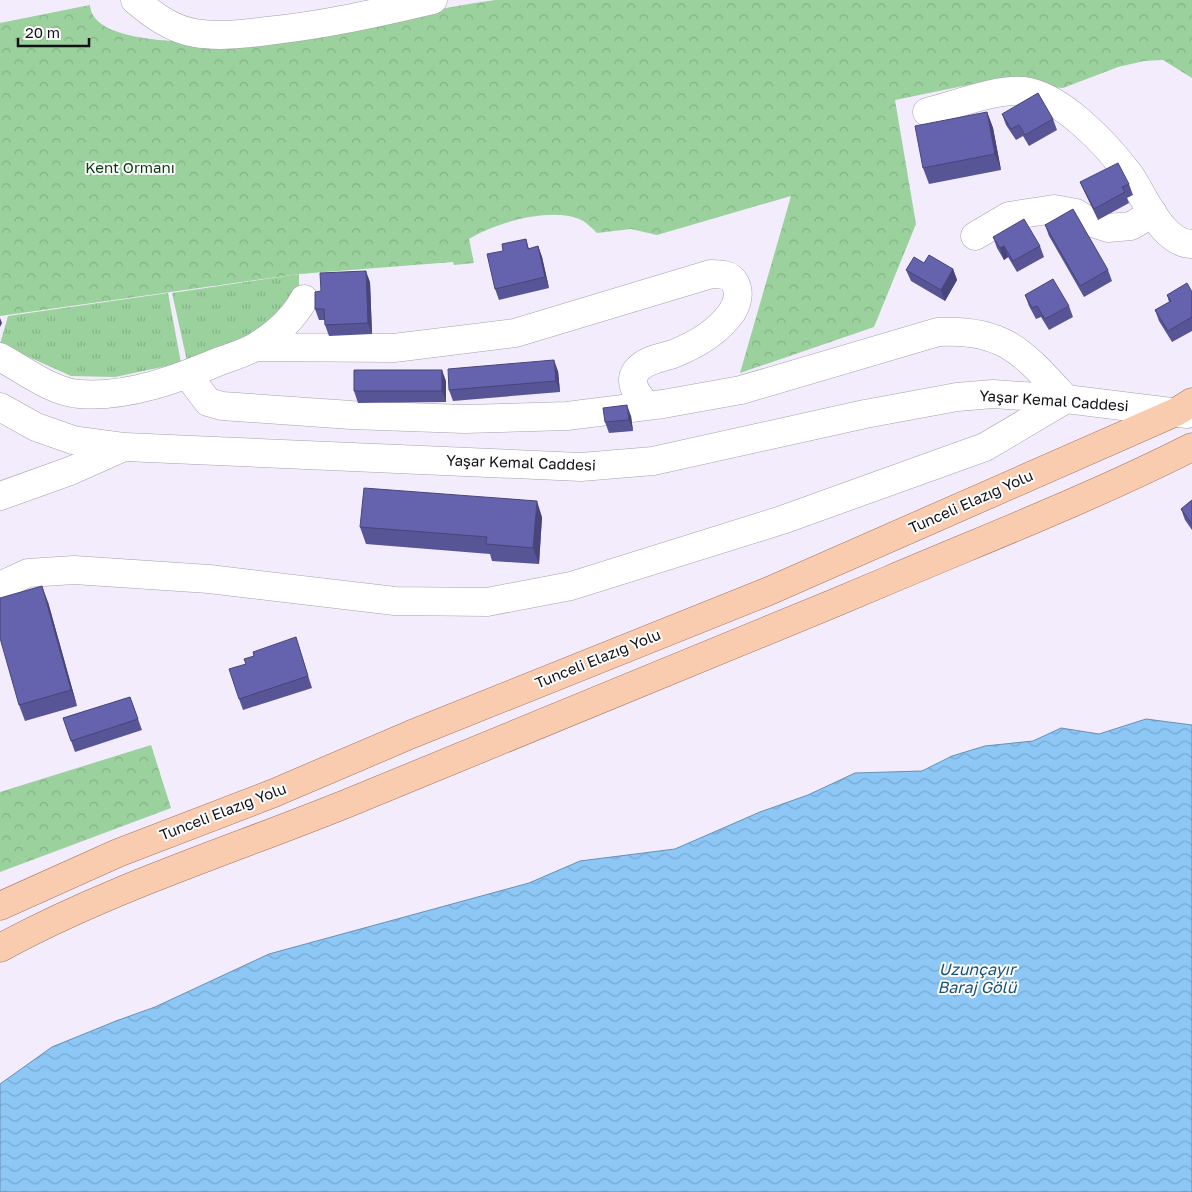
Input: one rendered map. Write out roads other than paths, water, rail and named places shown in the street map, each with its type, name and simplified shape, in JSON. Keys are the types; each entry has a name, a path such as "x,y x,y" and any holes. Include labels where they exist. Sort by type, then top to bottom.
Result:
{"main road":[{"name":"Tunceli Elazığ Yolu","path":"0,906 118,853 274,793 421,730 769,591 1187,410"},
{"path":"0,948 36,928 189,864 293,825 832,604 1134,476 1192,447"}],"street":[{"path":"135,0 160,20 178,29 219,35 308,26 434,0"},
{"path":"928,112 1007,92 1024,91 1049,99 1086,127 1115,158 1172,237 1181,242 1192,244"},
{"path":"975,236 1009,216 1054,209 1076,213 1090,222 1108,228 1131,226 1153,213"},
{"path":"255,347 394,348 485,338 514,332 711,274 725,274 733,279 738,289 738,297 726,320 716,330 696,344 650,361 637,369 633,380 637,394 647,405"},
{"path":"0,357 52,386 78,394 109,393 149,386 187,374 255,347 288,322 304,299"},
{"path":"0,586 28,572 74,570 209,579 395,600 488,602 571,586 782,520 985,447 1066,400 1028,358 1014,347 979,333 961,331 938,332 741,390 567,416 464,419 351,415 222,406 208,402 187,374"},
{"name":"Yaşar Kemal Caddesi","path":"0,407 36,427 73,440 125,447 581,467 653,460 865,414 957,397 993,394 1187,410"},
{"path":"0,496 70,471 125,447"}],"water":[{"name":"Uzunçayır Baraj Gölü","path":"1146,719 1192,725 1192,1192 0,1192 0,1084 52,1047 155,1007 269,954 529,883 580,861 675,849 760,812 808,795 855,773 922,771 952,756 985,746 1033,741 1061,728 1099,734"}],"park label":[{"name":"Kent Ormanı","path":"130,168"}]}
